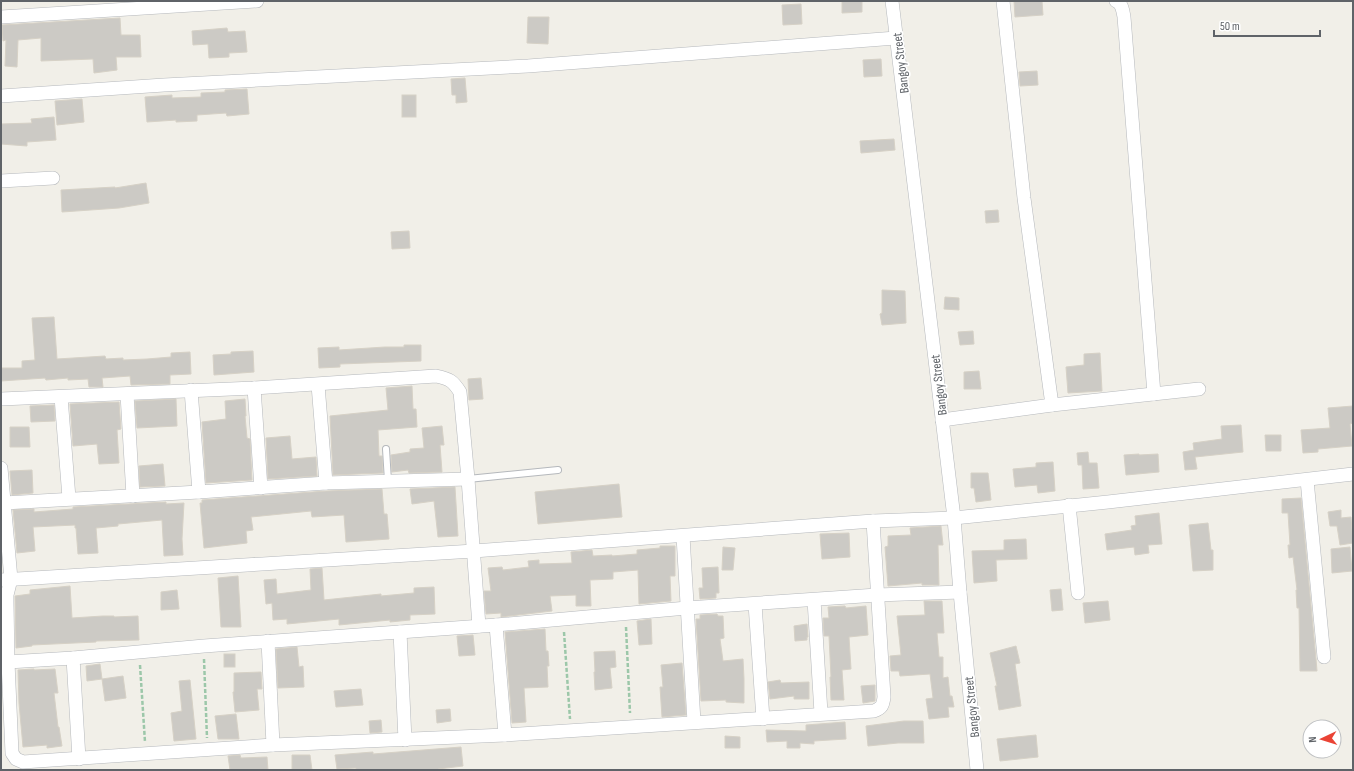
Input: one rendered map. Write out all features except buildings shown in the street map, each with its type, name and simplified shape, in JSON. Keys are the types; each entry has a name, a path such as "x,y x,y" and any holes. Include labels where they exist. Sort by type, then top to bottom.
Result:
{"street":[{"path":"1,17 257,1"},
{"name":"Bangoy Street","path":"892,1 954,518 977,770"},
{"path":"1003,1 1025,206 1052,405"},
{"path":"1116,1 1122,7 1124,17 1154,394"},
{"path":"1,96 164,84 528,66 896,38"},
{"path":"1,181 53,178"},
{"path":"1,399 318,385 436,376 448,378 454,383 460,392 479,626"},
{"path":"318,385 326,483"},
{"path":"254,388 261,488"},
{"path":"942,420 1052,405 1198,389"},
{"path":"191,390 199,492"},
{"path":"126,394 133,496"},
{"path":"61,397 69,498"},
{"path":"1,468 4,503 12,753 16,759 23,762 273,745 505,735 694,722 763,719 821,713 874,711 883,706 884,697 872,521"},
{"path":"6,580 474,551 872,521 954,518 1353,474"},
{"path":"4,503 326,483 468,478"},
{"path":"1307,480 1324,657"},
{"path":"1069,505 1078,593"},
{"path":"683,536 694,722"},
{"path":"8,662 73,658 268,641 496,625 687,608 878,595 960,592"},
{"path":"814,600 821,713"},
{"path":"755,604 763,719"},
{"path":"496,625 505,735"},
{"path":"400,632 405,740"},
{"path":"268,641 273,745"},
{"path":"73,658 79,759"}],"lane":[{"path":"386,449 388,481"},
{"path":"468,478 558,470"}],"path":[{"path":"625,614 631,726"},
{"path":"564,619 571,730"},
{"path":"204,646 207,750"},
{"path":"139,652 146,754"}]}
